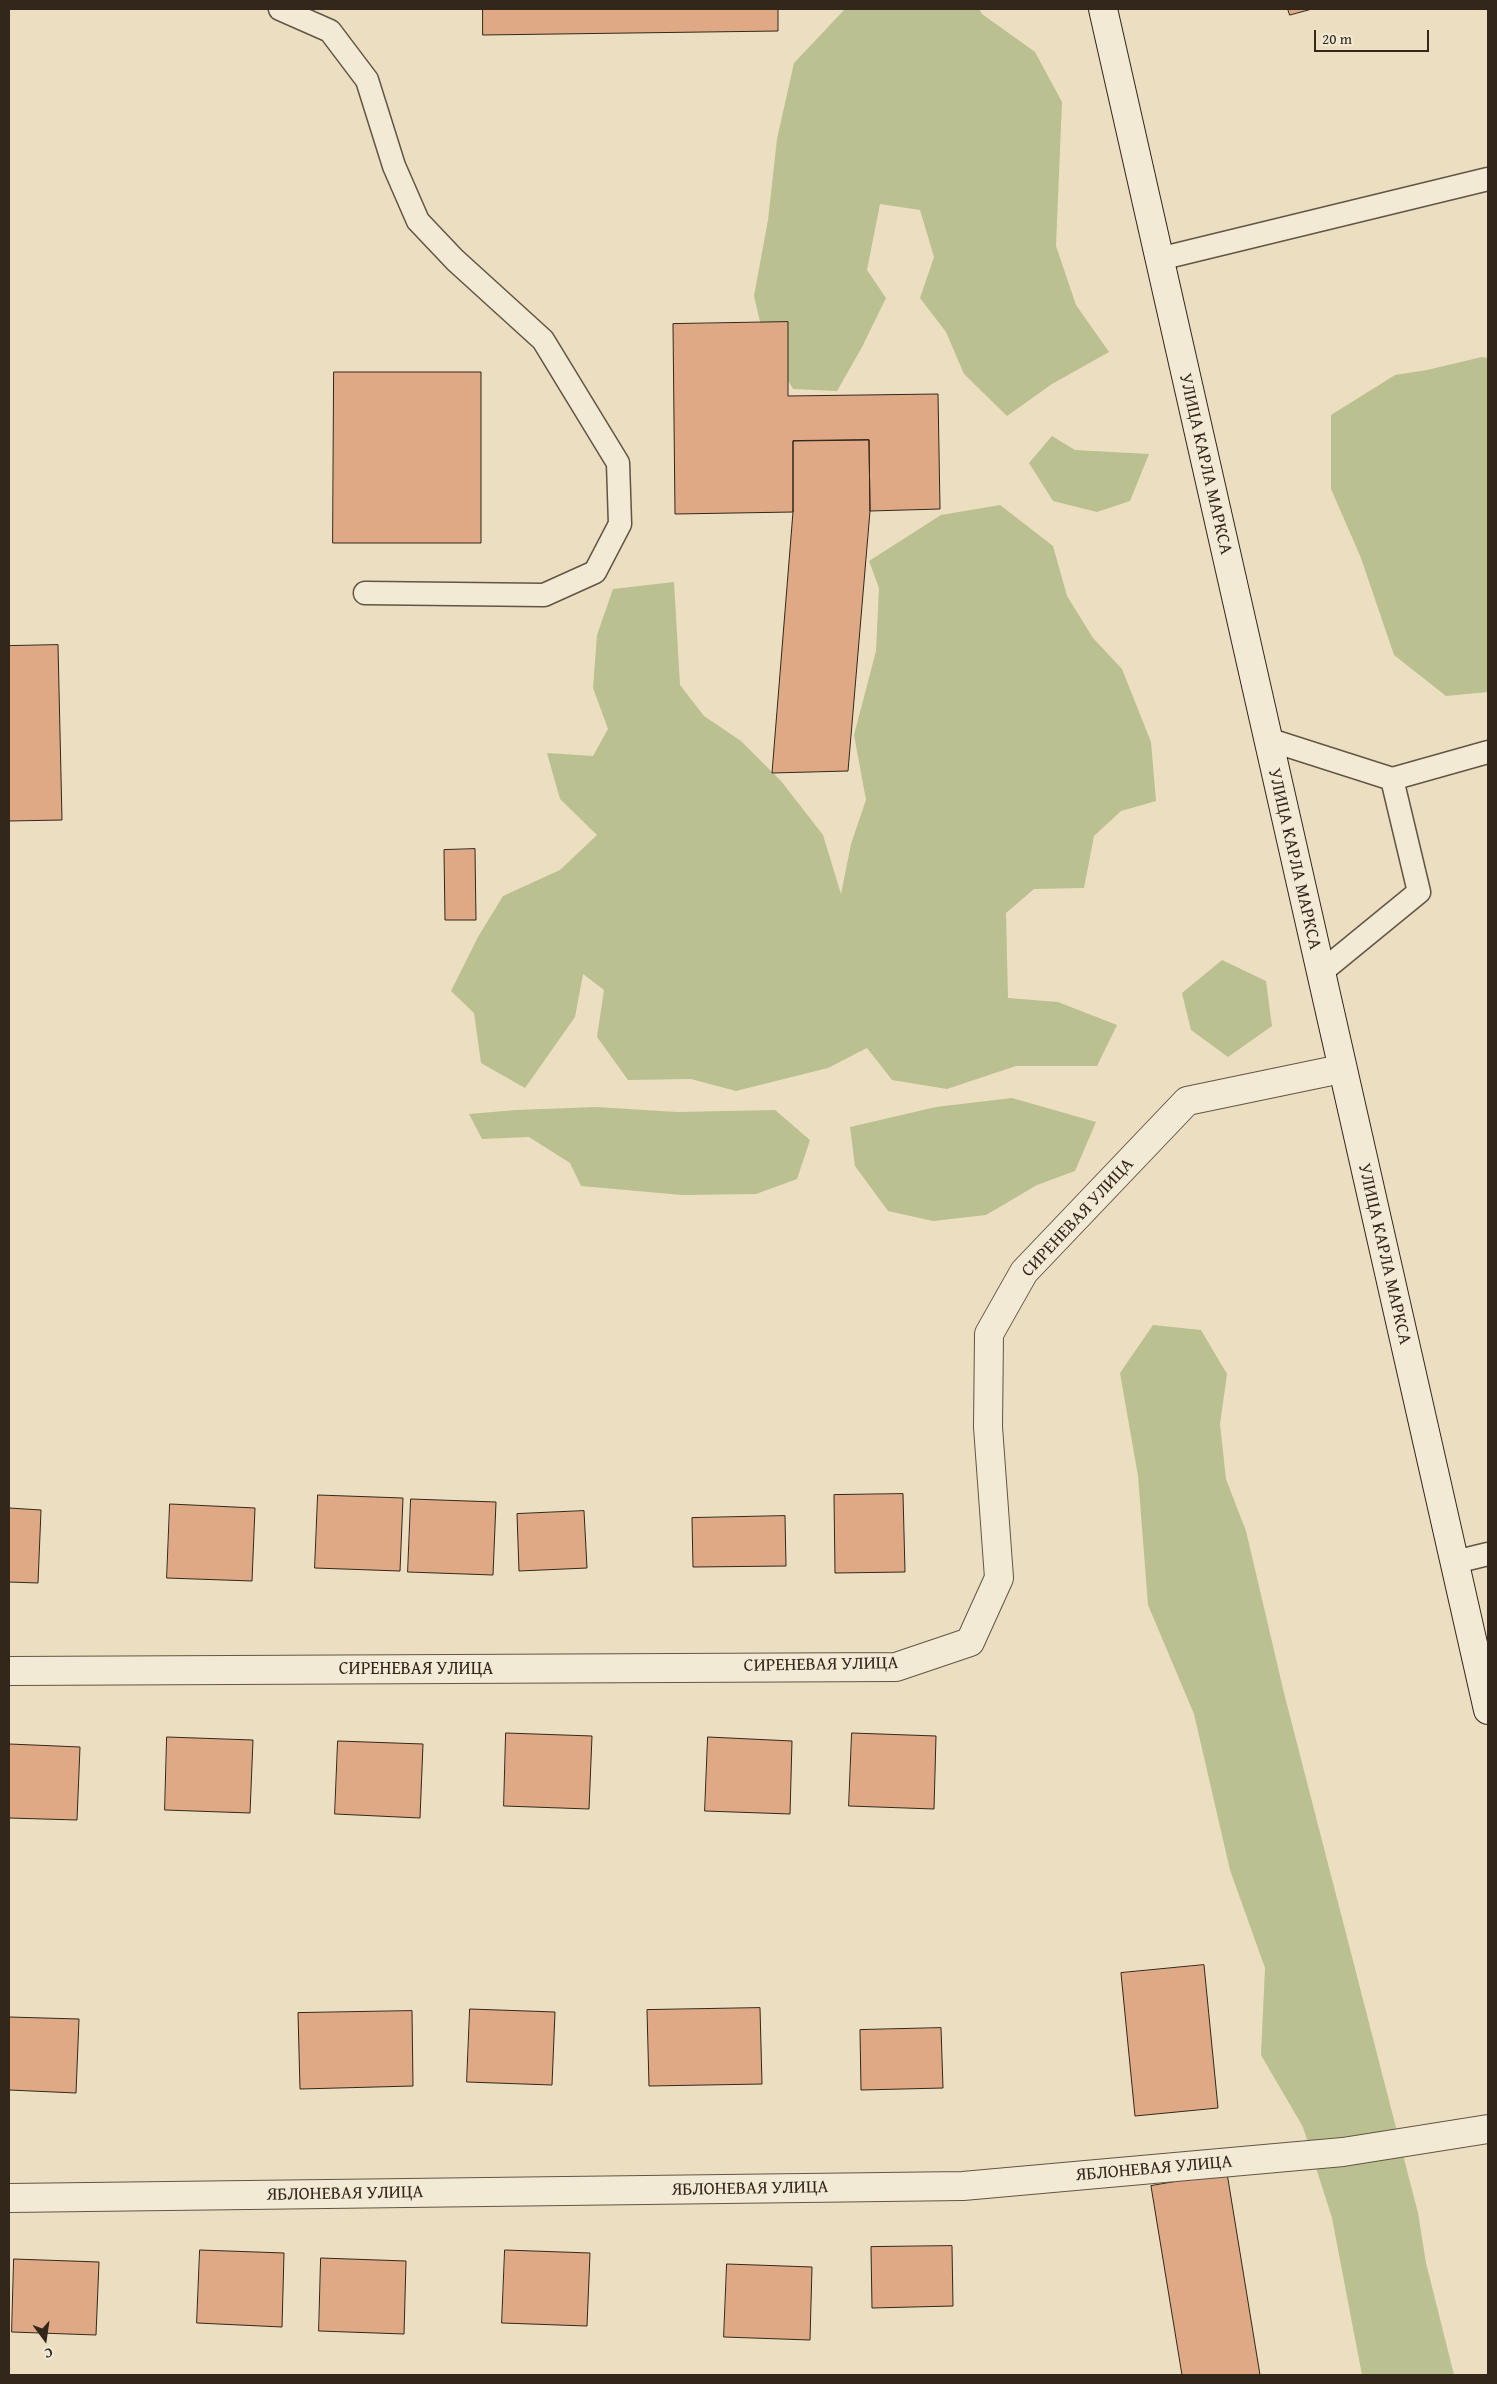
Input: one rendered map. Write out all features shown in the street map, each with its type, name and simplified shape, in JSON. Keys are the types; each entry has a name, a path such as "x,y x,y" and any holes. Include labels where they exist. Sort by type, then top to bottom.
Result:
{"street":[{"name":"УЛИЦА КАРЛА МАРКСА","path":"1103,9 1341,1069 1488,1710"},
{"name":"СИРЕНЕВАЯ УЛИЦА","path":"9,1671 896,1667 970,1642 999,1578 988,1427 989,1334 1024,1272 1186,1101 1341,1069"},
{"name":"ЯБЛОНЕВАЯ УЛИЦА","path":"9,2198 963,2186 1343,2152 1488,2128"}],"lane":[{"path":"280,9 330,31 367,80 394,166 418,221 455,260 544,340 618,463 620,524 594,572 544,595 365,593"},
{"path":"1159,259 1488,179"},
{"path":"1267,739 1392,779 1488,752"},
{"path":"1320,973 1419,892 1392,779"},
{"path":"1454,1562 1488,1554"}],"green space":[{"path":"845,9 979,9 982,14 1035,52 1062,102 1056,246 1076,305 1109,352 1052,384 1007,416 964,374 946,332 920,298 934,257 920,210 880,204 867,270 886,298 862,347 837,391 793,389 765,343 754,296 768,220 777,139 794,63"},
{"path":"1482,357 1488,358 1488,692 1446,696 1394,655 1361,558 1331,489 1331,415 1395,375 1427,370"},
{"path":"1052,436 1075,450 1149,454 1130,501 1097,512 1053,501 1029,463"},
{"path":"1000,505 1053,546 1067,596 1093,638 1122,669 1151,742 1156,801 1121,811 1094,836 1084,888 1034,889 1006,913 1008,998 1058,1002 1117,1025 1097,1066 1016,1066 947,1089 892,1080 867,1048 828,1068 736,1091 691,1079 628,1080 597,1037 604,990 583,974 575,1017 525,1088 481,1063 474,1013 451,991 478,937 503,896 560,870 597,835 560,799 547,753 593,756 608,729 593,688 597,635 613,589 674,582 680,685 704,716 741,741 781,781 823,835 841,894 851,844 866,800 854,735 876,651 879,588 869,561 941,515"},
{"path":"1222,960 1266,981 1272,1026 1228,1057 1191,1030 1182,993"},
{"path":"1012,1098 1096,1122 1075,1171 1037,1185 986,1215 933,1221 888,1211 855,1166 850,1127 936,1107"},
{"path":"597,1107 677,1112 775,1110 810,1140 797,1179 756,1194 682,1195 581,1186 570,1163 529,1137 482,1139 469,1114"},
{"path":"1153,1325 1201,1330 1227,1374 1220,1424 1226,1479 1246,1531 1284,1693 1418,2213 1426,2263 1454,2375 1362,2375 1332,2218 1303,2127 1261,2055 1265,1968 1230,1870 1194,1714 1148,1605 1138,1476 1120,1373"}],"building":[{"path":"483,9 778,9 778,31 483,35"},
{"path":"1288,9 1312,9 1290,15"},
{"path":"788,322 788,396 938,394 940,509 870,511 869,440 793,441 793,512 675,514 673,324"},
{"path":"334,372 481,372 481,543 333,543"},
{"path":"869,440 870,511 848,771 772,773 793,512 793,441"},
{"path":"58,645 62,820 9,821 9,646"},
{"path":"475,849 476,920 445,920 444,850"},
{"path":"903,1494 905,1572 835,1573 834,1495"},
{"path":"318,1495 403,1498 400,1571 315,1568"},
{"path":"411,1499 496,1502 493,1575 408,1572"},
{"path":"170,1504 255,1508 252,1581 167,1578"},
{"path":"9,1508 41,1510 38,1583 9,1582"},
{"path":"584,1511 587,1568 519,1571 517,1514"},
{"path":"785,1516 786,1566 693,1567 692,1518"},
{"path":"506,1733 592,1736 589,1809 504,1806"},
{"path":"852,1733 936,1736 934,1809 849,1806"},
{"path":"167,1737 253,1740 250,1813 165,1810"},
{"path":"708,1737 792,1741 790,1814 705,1811"},
{"path":"338,1741 423,1744 420,1818 335,1814"},
{"path":"9,1744 80,1747 77,1820 9,1818"},
{"path":"1204,1965 1218,2108 1135,2116 1121,1973"},
{"path":"760,2008 762,2084 649,2086 647,2010"},
{"path":"470,2009 555,2012 552,2085 467,2082"},
{"path":"412,2011 413,2086 300,2089 298,2013"},
{"path":"9,2017 79,2019 76,2093 9,2090"},
{"path":"941,2028 943,2088 861,2090 860,2030"},
{"path":"1227,2173 1260,2375 1182,2375 1151,2186"},
{"path":"952,2246 953,2306 872,2308 871,2247"},
{"path":"200,2250 284,2253 282,2327 197,2323"},
{"path":"505,2250 590,2253 587,2326 502,2323"},
{"path":"321,2258 406,2261 404,2334 319,2331"},
{"path":"14,2259 99,2262 96,2335 12,2332"},
{"path":"727,2264 812,2267 810,2340 724,2337"}]}
